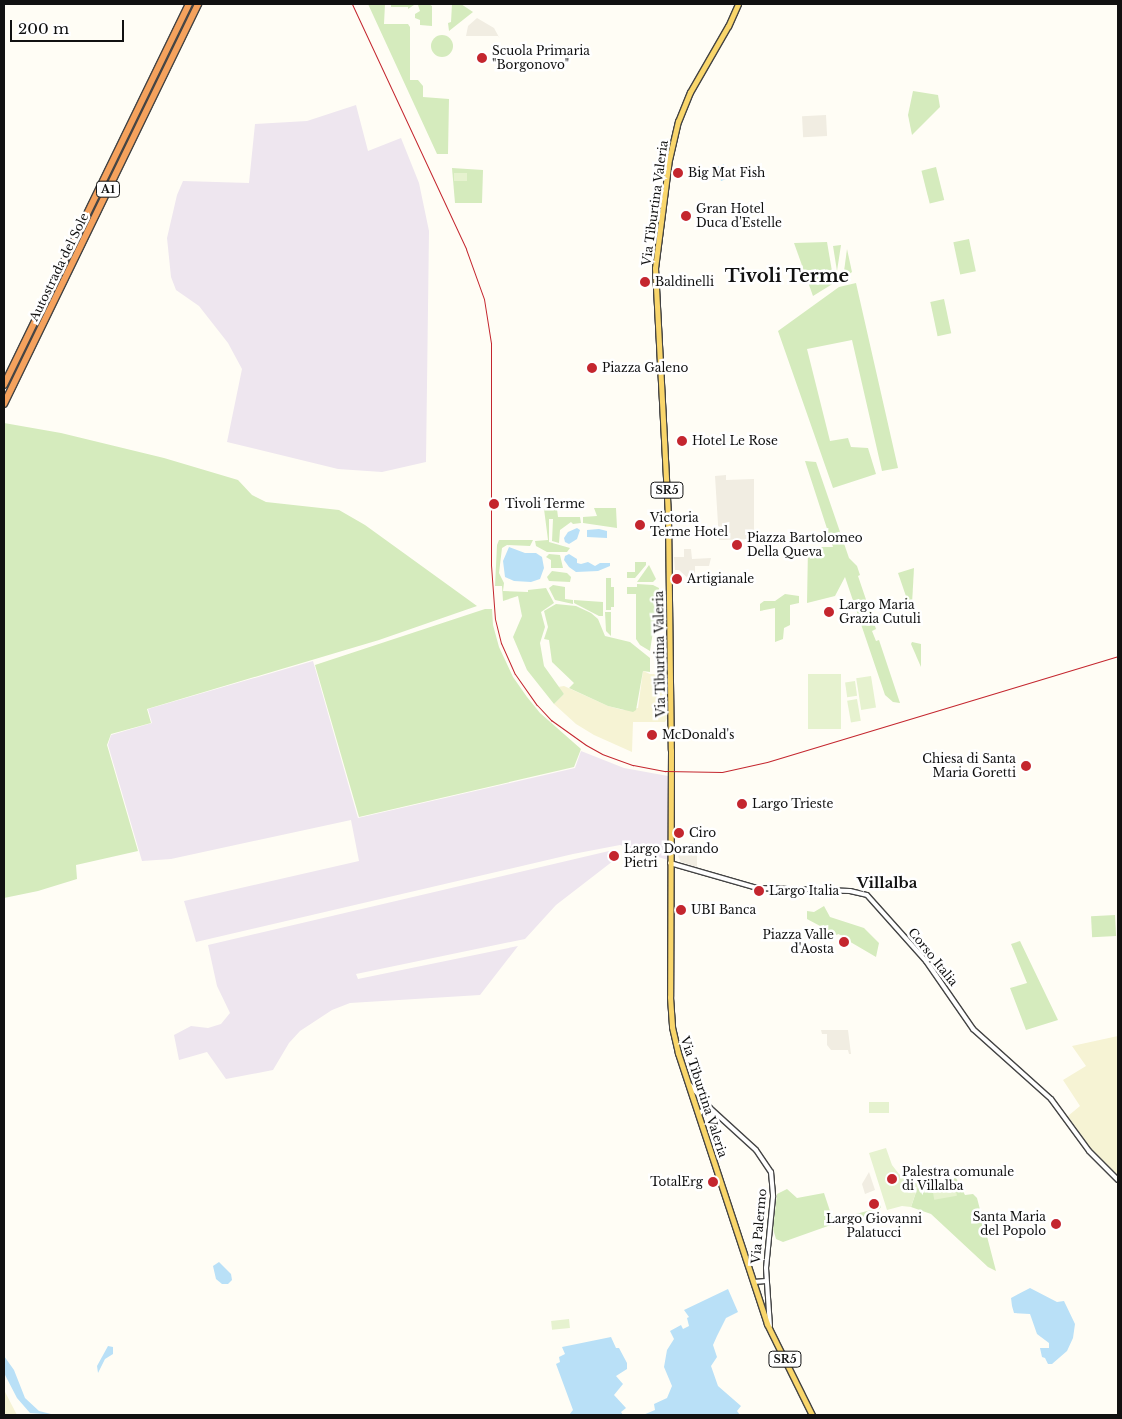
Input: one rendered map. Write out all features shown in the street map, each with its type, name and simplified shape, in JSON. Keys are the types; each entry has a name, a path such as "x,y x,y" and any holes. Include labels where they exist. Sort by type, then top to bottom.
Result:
{"highway":[{"name":"Autostrada del Sole","path":"4,385 189,4"},
{"name":"Autostrada del Sole","path":"4,404 198,4"}],"main road":[{"name":"Via Tiburtina Valeria","path":"738,4 724,34 690,92 678,121 669,159 655,268 660,391 668,511 671,761 671,1016 677,1047 688,1084 767,1324 812,1415"}],"street":[{"name":"Corso Italia","path":"670,862 759,888 864,893 926,961 973,1029 1051,1099 1086,1148 1118,1180"},
{"name":"Via Palermo","path":"688,1084 710,1108 756,1150 770,1170 773,1194 766,1254 766,1281 768,1319 775,1340"},
{"path":"696,1104 705,1103"},
{"name":"Via Palermo","path":"696,1104 710,1108"},
{"path":"699,1114 704,1109 710,1108"},
{"path":"754,1282 766,1281"}],"shaded area":[{"path":"477,18 494,28 500,39 498,36 466,36 468,26"},
{"path":"356,105 368,151 401,138 419,183 429,231 426,462 382,472 338,469 227,442 242,369 228,343 199,306 176,290 171,277 167,238 177,195 183,181 249,183 255,124 307,121"},
{"path":"826,115 827,136 803,137 802,116"},
{"path":"726,475 726,480 754,479 754,539 719,540 715,476"},
{"name":"Piazza Bartolomeo Della Queva","path":"684,549 691,549 692,559 711,558 709,566 695,566 692,582 679,570 675,570 674,557 684,557"},
{"path":"313,661 358,818 575,768 581,751 624,768 668,776 668,860 620,845 573,854 196,942 184,901 359,861 351,820 171,859 142,861 108,745 111,735 152,723 148,709"},
{"path":"643,671 650,674 668,674 668,717 665,722 633,722 632,752 594,735 576,724 554,704 564,694 558,687 564,686 608,706 623,710 638,708"},
{"path":"691,843 697,844 697,867 681,862 678,856 681,848"},
{"path":"609,851 613,861 556,905 525,939 356,974 358,979 518,946 480,995 350,1003 332,1010 300,1031 289,1043 273,1070 226,1079 207,1052 179,1060 174,1035 191,1026 208,1028 221,1024 230,1013 217,986 208,945"},
{"path":"821,1030 848,1030 851,1054 849,1054 848,1050 831,1050 827,1045 827,1034 822,1034"},
{"path":"1118,1036 1118,1175 1094,1153 1068,1116 1080,1106 1063,1080 1086,1066 1072,1046"},
{"path":"869,1172 875,1190 865,1194 862,1184"},
{"path":"4,1390 17,1415 4,1415"}],"green space":[{"path":"368,4 385,4 384,24 408,24 410,27 410,80 418,80 423,86 423,97 449,99 448,154 437,154"},
{"path":"391,4 429,4 432,6 432,26 420,25 420,20 415,18 415,14 420,11 418,5 408,9 408,7 391,7"},
{"path":"452,4 461,4 473,12 449,31 448,23 451,22"},
{"path":"442,35 450,38 453,46 450,54 442,57 434,54 431,46 434,38"},
{"path":"913,91 938,95 940,107 912,135 908,115"},
{"path":"936,167 944,200 930,204 921,171"},
{"path":"452,168 483,170 482,203 455,203"},
{"path":"454,173 467,173 467,181 454,181"},
{"path":"969,239 976,271 960,275 953,242"},
{"path":"827,242 834,283 813,296 794,243"},
{"path":"841,245 837,271 833,246"},
{"path":"847,249 852,272 843,279"},
{"path":"856,283 898,468 882,471 852,340 807,349 830,441 848,438 851,447 868,448 876,474 833,488 778,331 839,287"},
{"path":"944,299 951,333 938,336 930,302"},
{"path":"4,423 61,433 164,458 238,480 252,495 266,502 339,510 365,525 477,606 379,640 147,709 151,723 111,734 107,745 138,851 76,865 77,879 38,891 4,898"},
{"path":"805,461 816,462 849,558 857,566 860,575 858,576 876,629 872,631 876,641 879,640 900,703 893,702 885,695 845,577 835,596 807,603 808,547 833,547"},
{"path":"594,508 616,508 617,528 583,523 583,517 597,516"},
{"path":"544,509 557,509 558,517 580,517 581,523 573,524 571,522 560,530 559,543 552,541 553,519 549,519 549,542 570,548 567,552 547,552 536,546 535,541 548,540"},
{"path":"499,540 533,540 530,546 507,545 502,548 499,573 504,583 503,591 528,592 528,590 546,588 554,603 541,612 545,627 540,643 544,666 564,694 554,704 527,670 513,637 522,616 518,596 503,601 502,586 495,586 497,545"},
{"path":"549,554 560,555 563,568 551,568 551,560 546,557"},
{"path":"635,562 646,562 646,565 635,578 627,578 627,572 635,572"},
{"path":"649,565 656,579 653,582 637,582"},
{"path":"914,568 912,604 909,605 898,573"},
{"path":"552,571 567,573 571,577 570,582 549,581 547,577"},
{"path":"606,578 611,578 611,587 614,587 614,607 611,607 611,610 606,610"},
{"path":"637,584 653,585 659,588 657,618 665,618 666,625 654,625 650,651 640,645 636,639 636,594 627,594 627,587 637,587"},
{"path":"553,585 565,587 565,599 573,600 573,604 555,600 549,588"},
{"path":"785,594 799,596 799,603 790,605 790,625 784,628 783,639 775,642 775,608 760,611 760,604 764,601 775,601"},
{"path":"574,600 603,602 603,616 599,616 574,603"},
{"path":"556,604 576,606 591,613 598,619 605,636 630,642 650,658 650,672 643,671 636,710 633,712 608,706 569,688 574,683 552,662 549,640 544,639 548,627 544,611"},
{"path":"485,609 492,609 493,625 499,647 513,677 540,713 581,749 574,767 359,817 315,665"},
{"path":"605,612 611,612 611,636 606,631"},
{"path":"912,642 921,644 921,667 911,644"},
{"path":"808,674 841,674 841,729 808,729"},
{"path":"871,676 876,708 861,710 856,678"},
{"path":"855,681 857,696 847,697 845,682"},
{"path":"857,699 861,721 851,722 847,701"},
{"path":"824,906 830,917 864,928 879,943 876,957 847,940 848,938 837,935 807,919 807,911 814,912"},
{"path":"1115,915 1116,936 1092,937 1091,916"},
{"path":"1020,941 1058,1020 1026,1030 1010,988 1027,983 1011,944"},
{"path":"869,1102 889,1102 889,1113 869,1113"},
{"name":"Palestra comunale di Villalba","path":"886,1148 892,1165 899,1174 909,1181 919,1183 911,1207 902,1206 887,1210 869,1153"},
{"path":"956,1178 965,1195 973,1194 977,1198 996,1271 988,1267 931,1214 911,1207 919,1183 934,1184"},
{"path":"955,1185 957,1196 934,1200 932,1189"},
{"path":"787,1189 797,1198 824,1193 833,1220 880,1207 881,1204 881,1207 875,1214 828,1226 783,1242 776,1239 773,1229 777,1194"},
{"path":"569,1319 570,1328 552,1330 551,1321"}],"water":[{"path":"724,164 729,178 721,181 717,167"},
{"path":"577,528 580,530 577,539 569,544 565,542 564,538 568,532"},
{"path":"599,529 607,531 607,538 587,537 587,530"},
{"path":"509,547 525,553 536,553 542,557 544,568 540,579 531,582 514,581 505,577 503,561"},
{"path":"569,554 577,559 577,563 588,562 595,566 600,563 610,563 610,566 598,571 576,572 564,560 565,556"},
{"path":"219,1262 231,1274 232,1280 228,1284 222,1284 216,1279 213,1266"},
{"path":"1030,1288 1057,1302 1064,1301 1075,1324 1073,1338 1067,1351 1052,1364 1048,1364 1045,1358 1042,1357 1040,1348 1049,1348 1049,1343 1037,1334 1030,1314 1014,1313 1011,1298"},
{"path":"728,1289 738,1312 726,1318 717,1336 713,1345 717,1357 711,1366 718,1386 741,1406 737,1411 740,1415 643,1415 655,1410 654,1404 667,1398 672,1386 664,1367 667,1350 674,1339 670,1331 681,1325 683,1329 689,1326 687,1318 689,1317 684,1310"},
{"path":"611,1337 616,1348 619,1348 627,1363 627,1369 616,1376 623,1384 614,1395 626,1408 621,1412 623,1415 569,1415 573,1410 556,1364 560,1362 559,1357 565,1354 562,1347"},
{"path":"108,1346 113,1347 113,1354 105,1359 98,1373 97,1366"},
{"path":"4,1356 14,1370 25,1398 39,1411 55,1415 30,1413 17,1398 4,1373"}],"railway":[{"path":"352,4 466,249 484,299 491,343 491,565 495,619 501,643 515,674 537,705 551,720 602,754 633,765 665,771 722,772 767,762 1118,656"}],"place":[{"name":"Scuola Primaria \"Borgonovo\"","path":"482,58"},
{"name":"Big Mat Fish","path":"678,173"},
{"name":"Gran Hotel Duca d'Estelle","path":"686,216"},
{"name":"Baldinelli","path":"645,282"},
{"name":"Piazza Galeno","path":"592,368"},
{"name":"Hotel Le Rose","path":"682,441"},
{"name":"Tivoli Terme","path":"494,504"},
{"name":"Victoria Terme Hotel","path":"640,525"},
{"name":"Piazza Bartolomeo Della Queva","path":"737,545"},
{"name":"Artigianale","path":"677,579"},
{"name":"Largo Maria Grazia Cutuli","path":"829,612"},
{"name":"McDonald's","path":"652,735"},
{"name":"Chiesa di Santa Maria Goretti","path":"1026,766"},
{"name":"Largo Trieste","path":"742,804"},
{"name":"Ciro","path":"679,833"},
{"name":"Largo Dorando Pietri","path":"614,856"},
{"name":"Largo Italia","path":"759,891"},
{"name":"UBI Banca","path":"681,910"},
{"name":"Piazza Valle d'Aosta","path":"844,942"},
{"name":"Palestra comunale di Villalba","path":"892,1179"},
{"name":"TotalErg","path":"713,1182"},
{"name":"Largo Giovanni Palatucci","path":"874,1204"},
{"name":"Santa Maria del Popolo","path":"1056,1224"}],"district":[{"name":"Tivoli Terme","path":"787,276"},
{"name":"Villalba","path":"887,883"}]}
